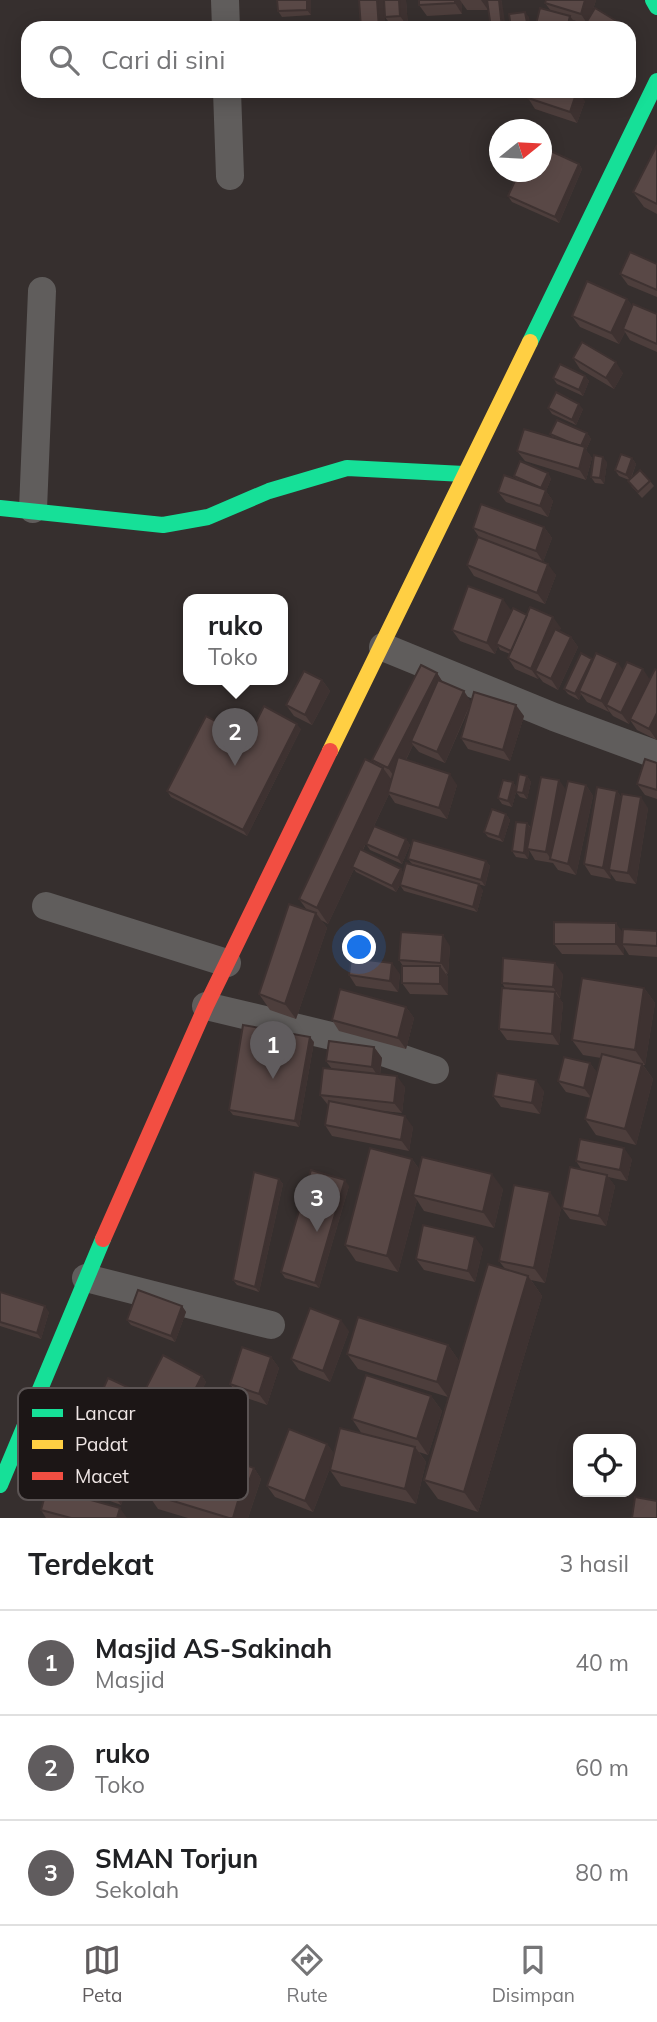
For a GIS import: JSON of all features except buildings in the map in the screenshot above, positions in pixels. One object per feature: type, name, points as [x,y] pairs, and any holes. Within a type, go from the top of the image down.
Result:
[{"type":"main road","points":[[653,0],[657,7]]},
{"type":"main road","points":[[40,1388],[206,1006],[383,647],[464,474],[649,118],[657,81]]},
{"type":"main road","points":[[0,508],[33,509],[163,525],[208,517],[270,491],[347,468],[464,474]]},
{"type":"main road","points":[[0,1485],[18,1442]]},
{"type":"street","points":[[226,0],[226,21]]},
{"type":"street","points":[[227,98],[230,176]]},
{"type":"street","points":[[33,509],[42,290]]},
{"type":"street","points":[[383,647],[554,718],[657,755]]},
{"type":"street","points":[[46,906],[227,963]]},
{"type":"street","points":[[206,1006],[348,1040],[435,1070]]},
{"type":"street","points":[[86,1278],[271,1325]]},
{"type":"traffic: fast","points":[[653,0],[657,7]]},
{"type":"traffic: fast","points":[[530,342],[657,81]]},
{"type":"traffic: fast","points":[[0,508],[163,525],[208,517],[269,491],[347,468],[464,474]]},
{"type":"traffic: fast","points":[[41,1388],[103,1239]]},
{"type":"traffic: fast","points":[[0,1485],[18,1442]]},
{"type":"traffic: slow","points":[[330,751],[530,342]]},
{"type":"traffic: jam","points":[[103,1239],[206,1006],[330,751]]},
{"type":"place","name":"ruko","points":[[235,766]]},
{"type":"place","name":"Masjid AS-Sakinah","points":[[273,1079]]},
{"type":"place","name":"SMAN Torjun","points":[[317,1232]]}]
